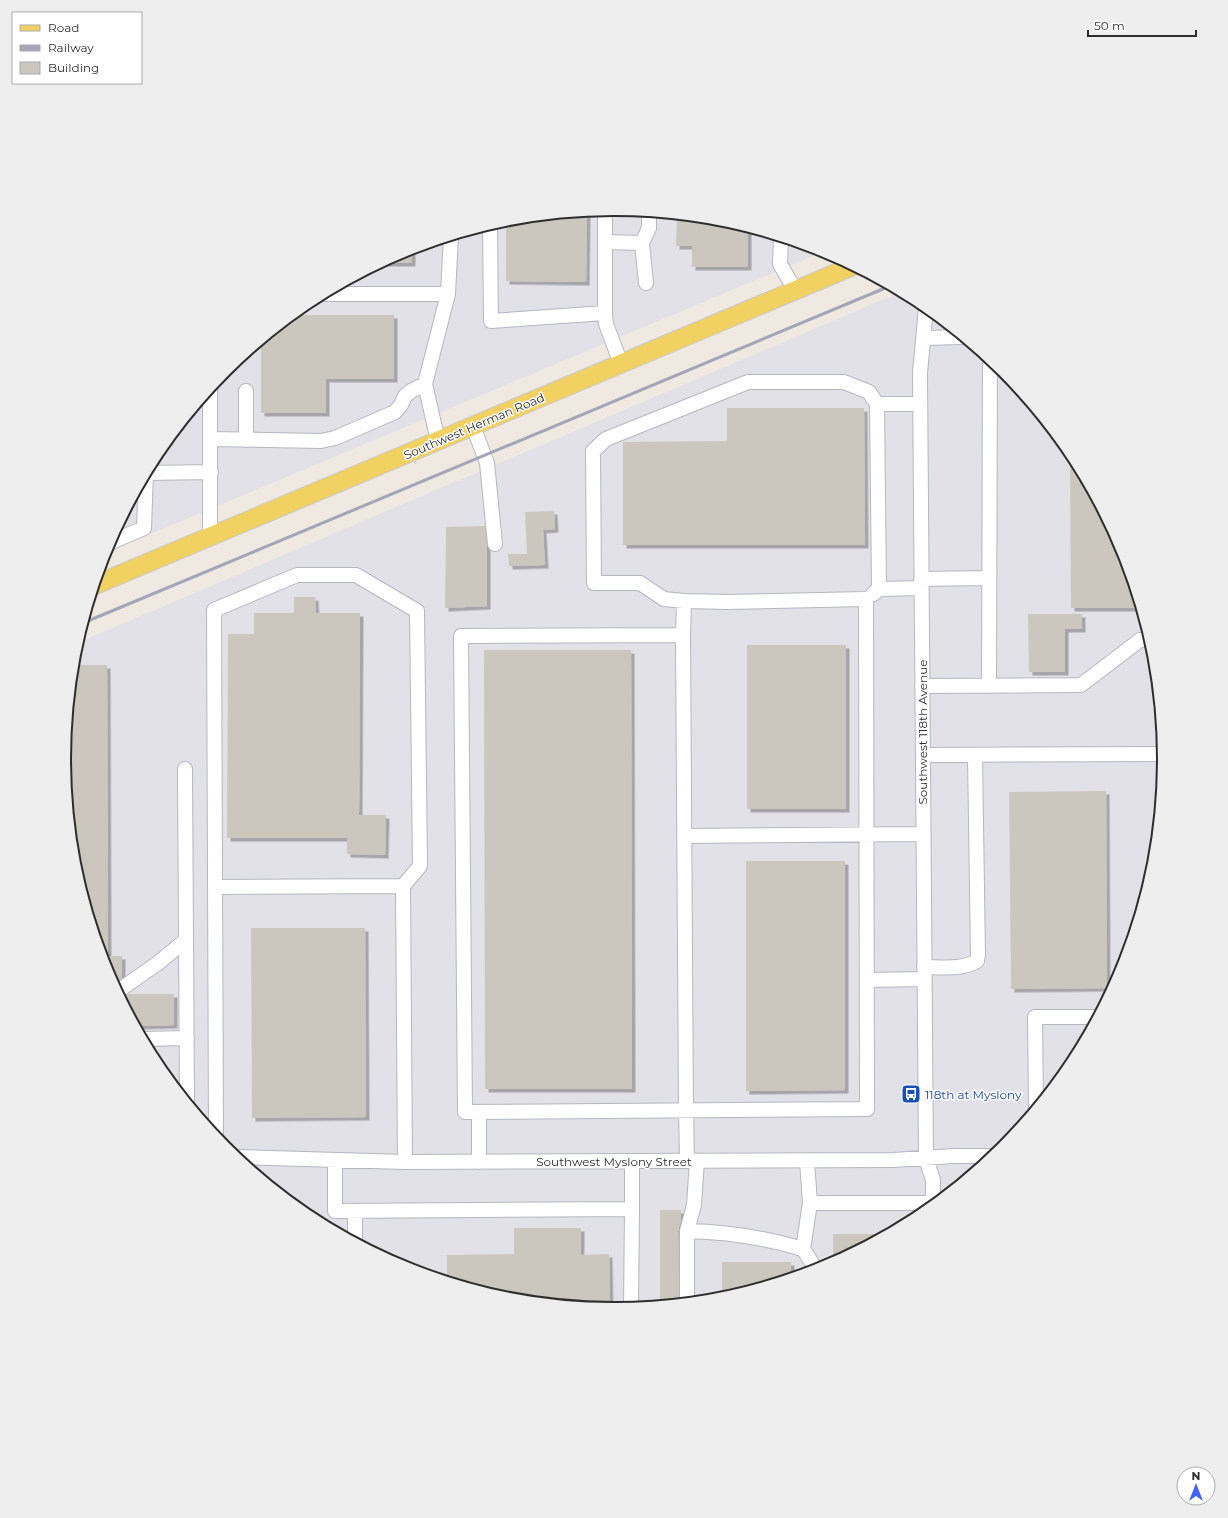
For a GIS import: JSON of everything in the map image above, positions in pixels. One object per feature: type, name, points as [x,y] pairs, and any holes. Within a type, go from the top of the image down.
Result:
[{"type":"main road","name":"Southwest Herman Road","points":[[100,583],[847,269]]},
{"type":"street","points":[[605,216],[606,324],[621,364]]},
{"type":"street","points":[[646,283],[642,243],[649,228],[649,217]]},
{"type":"street","points":[[490,231],[491,321],[605,313]]},
{"type":"street","points":[[438,441],[425,384],[448,294],[451,242]]},
{"type":"street","points":[[605,242],[642,243]]},
{"type":"street","points":[[781,243],[780,264],[795,290]]},
{"type":"street","points":[[335,294],[448,294]]},
{"type":"street","name":"Southwest 118th Avenue","points":[[925,314],[920,373],[924,973],[926,1158],[933,1180],[934,1198]]},
{"type":"street","points":[[923,338],[956,337]]},
{"type":"street","points":[[989,686],[990,368]]},
{"type":"street","points":[[879,589],[877,404],[869,392],[844,382],[748,382],[606,439],[593,451],[594,583],[640,583],[664,599],[727,602],[866,599],[879,589],[990,578]]},
{"type":"street","points":[[210,439],[321,441],[335,438],[395,412],[402,405],[405,396],[411,391],[425,384]]},
{"type":"street","points":[[246,391],[246,440]]},
{"type":"street","points":[[210,397],[210,537]]},
{"type":"street","points":[[877,404],[920,404]]},
{"type":"street","points":[[473,426],[487,463],[495,544]]},
{"type":"street","points":[[153,473],[211,472]]},
{"type":"street","points":[[118,538],[144,528],[146,485]]},
{"type":"street","points":[[216,1128],[214,610],[297,574],[356,576],[417,611],[420,866],[403,886],[405,1162]]},
{"type":"street","points":[[683,635],[461,636],[465,1112],[868,1109],[866,599]]},
{"type":"street","points":[[684,601],[686,1110],[692,1161],[694,1205],[687,1231],[687,1297]]},
{"type":"street","points":[[922,686],[1081,685],[1140,640],[1144,640]]},
{"type":"street","points":[[922,755],[1157,754]]},
{"type":"street","points":[[867,980],[924,973],[970,965],[977,961],[975,755]]},
{"type":"street","points":[[185,769],[187,1095]]},
{"type":"street","points":[[684,836],[923,834]]},
{"type":"street","points":[[215,887],[403,886]]},
{"type":"street","points":[[122,988],[158,963],[186,940]]},
{"type":"street","points":[[1036,1101],[1035,1018],[1091,1017]]},
{"type":"street","points":[[149,1039],[186,1038]]},
{"type":"street","points":[[479,1112],[479,1162]]},
{"type":"street","name":"Southwest Myslony Street","points":[[245,1157],[405,1162],[479,1162],[807,1161],[984,1156]]},
{"type":"street","points":[[335,1160],[335,1211],[632,1209]]},
{"type":"street","points":[[631,1302],[632,1161]]},
{"type":"street","points":[[803,1249],[810,1203],[807,1161]]},
{"type":"street","points":[[810,1203],[925,1204]]},
{"type":"street","points":[[355,1211],[355,1236]]},
{"type":"street","points":[[687,1231],[723,1232],[774,1240],[803,1249],[815,1264]]},
{"type":"shaded area","points":[[614,216],[650,217],[720,226],[789,245],[816,255],[113,550],[144,487],[163,457],[183,428],[230,375],[283,328],[312,308],[374,272],[406,257],[439,245],[508,226],[578,217]]},
{"type":"shaded area","points":[[895,295],[945,328],[998,375],[1022,401],[1045,428],[1065,457],[1101,519],[1116,551],[1128,584],[1147,653],[1156,723],[1156,795],[1147,865],[1128,934],[1116,967],[1084,1031],[1065,1061],[1045,1090],[998,1143],[945,1190],[916,1210],[854,1246],[822,1261],[789,1273],[720,1292],[650,1301],[614,1302],[578,1301],[508,1292],[439,1273],[406,1261],[342,1229],[312,1210],[283,1190],[230,1143],[183,1090],[163,1061],[127,999],[112,967],[100,934],[81,865],[72,795],[71,759],[72,723],[81,653],[84,640]]},
{"type":"building","points":[[587,217],[586,282],[506,281],[506,227]]},
{"type":"building","points":[[677,220],[720,226],[748,233],[748,267],[692,267],[692,246],[676,246]]},
{"type":"building","points":[[412,255],[412,263],[393,263]]},
{"type":"building","points":[[302,315],[394,315],[394,379],[326,379],[326,413],[261,413],[261,347],[283,328]]},
{"type":"building","points":[[727,408],[864,408],[865,545],[623,545],[623,442],[727,441]]},
{"type":"building","points":[[1070,465],[1101,519],[1116,551],[1135,608],[1071,608]]},
{"type":"building","points":[[554,511],[555,529],[543,530],[545,565],[509,566],[508,554],[527,554],[525,512]]},
{"type":"building","points":[[485,526],[487,546],[487,606],[445,608],[446,527]]},
{"type":"building","points":[[294,597],[315,597],[316,613],[360,613],[359,815],[386,815],[385,855],[347,854],[347,838],[227,838],[228,634],[254,634],[254,613],[294,613]]},
{"type":"building","points":[[1028,614],[1082,614],[1082,629],[1065,629],[1065,672],[1029,672]]},
{"type":"building","points":[[747,645],[846,645],[846,809],[747,809]]},
{"type":"building","points":[[484,650],[631,650],[632,1089],[485,1089]]},
{"type":"building","points":[[79,665],[107,665],[108,956],[100,934],[81,865],[72,795],[71,759],[72,723]]},
{"type":"building","points":[[1106,791],[1106,988],[1011,989],[1009,792]]},
{"type":"building","points":[[746,861],[845,861],[845,1090],[746,1091]]},
{"type":"building","points":[[251,928],[365,928],[366,1117],[252,1118]]},
{"type":"building","points":[[108,956],[122,956],[122,978],[118,980]]},
{"type":"building","points":[[129,994],[174,994],[174,1025],[142,1026],[126,996]]},
{"type":"building","points":[[660,1210],[681,1210],[681,1219],[678,1231],[679,1298],[660,1300]]},
{"type":"building","points":[[514,1228],[581,1228],[581,1255],[609,1254],[610,1302],[578,1301],[508,1292],[447,1275],[447,1255],[514,1254]]},
{"type":"building","points":[[833,1234],[876,1234],[854,1246],[833,1256]]},
{"type":"building","points":[[722,1262],[791,1262],[791,1272],[722,1291]]},
{"type":"railway","points":[[89,620],[885,288]]},
{"type":"place","name":"118th at Myslony","points":[[911,1094]]}]
